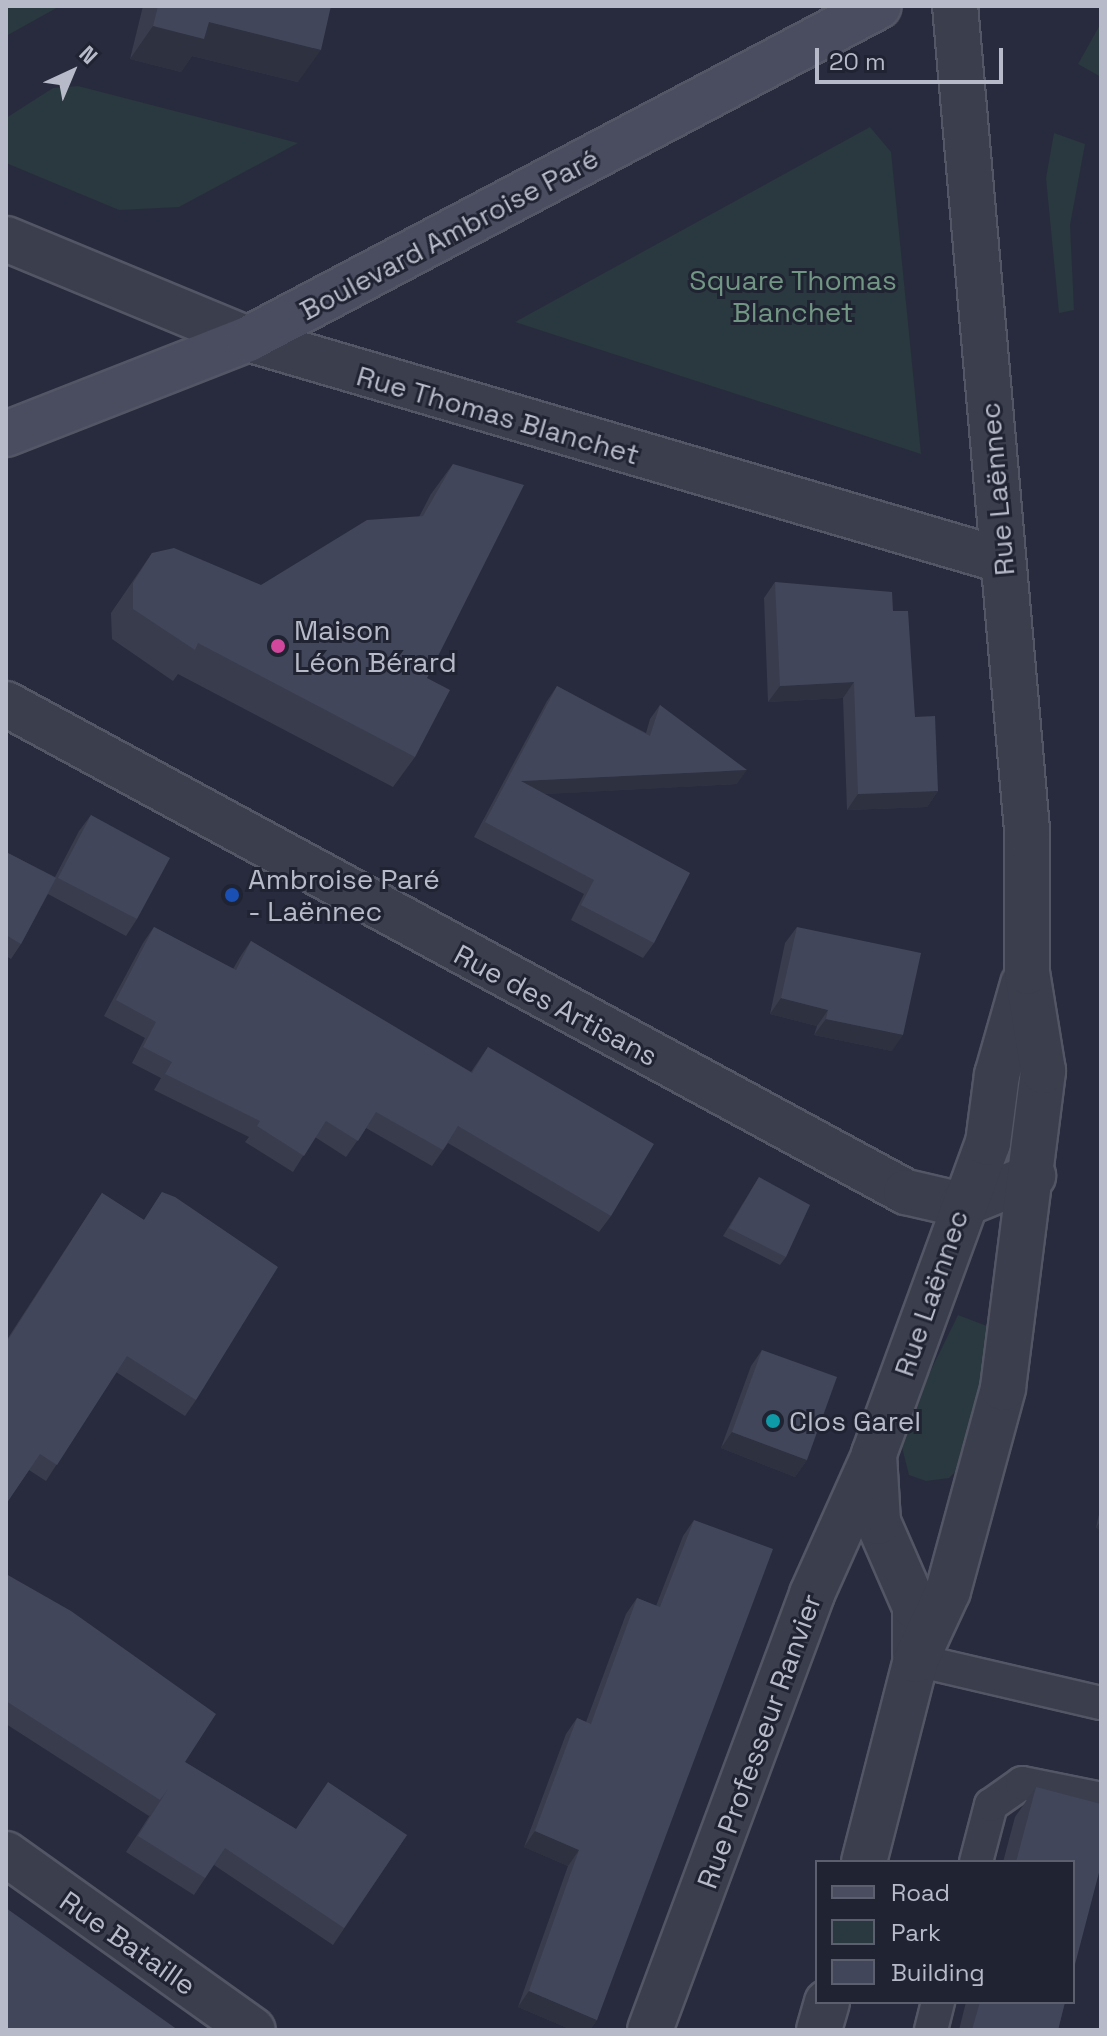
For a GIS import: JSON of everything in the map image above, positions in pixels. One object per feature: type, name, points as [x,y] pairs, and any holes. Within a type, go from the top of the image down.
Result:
[{"type":"street","name":"Boulevard Ambroise Paré","points":[[6,434],[248,339],[879,6]]},
{"type":"street","name":"Rue Laënnec","points":[[865,1860],[916,1660],[948,1591],[1003,1388],[1033,1176],[1043,1071],[1027,972],[1027,830],[955,6]]},
{"type":"street","name":"Rue Thomas Blanchet","points":[[6,239],[248,339],[1001,560]]},
{"type":"street","name":"Rue des Artisans","points":[[6,704],[853,1166],[906,1192],[962,1205]]},
{"type":"street","name":"Rue Laënnec","points":[[916,1660],[906,1576],[878,1522],[874,1454],[962,1205],[988,1143],[997,1075],[1027,972]]},
{"type":"street","points":[[962,1205],[1033,1176]]},
{"type":"street","name":"Rue Professeur Ranvier","points":[[650,2030],[834,1546],[874,1454]]},
{"type":"street","points":[[834,1546],[948,1591]]},
{"type":"street","name":"Rue Bataille","points":[[6,1854],[253,2030]]},
{"type":"street","points":[[819,2030],[826,2004]]},
{"type":"lane","points":[[916,1660],[1101,1703]]},
{"type":"lane","points":[[977,1860],[991,1805],[1022,1783],[1101,1799]]},
{"type":"lane","points":[[931,2030],[938,2004]]},
{"type":"green space","points":[[6,6],[60,6],[6,36]]},
{"type":"green space","points":[[1101,23],[1101,77],[1078,64]]},
{"type":"green space","points":[[78,86],[298,143],[179,207],[119,210],[6,163],[6,118],[53,88]]},
{"type":"green space","name":"Square Thomas Blanchet","points":[[870,127],[891,152],[921,454],[515,322]]},
{"type":"green space","points":[[1054,133],[1085,144],[1070,225],[1074,310],[1059,313],[1046,178]]},
{"type":"green space","points":[[958,1315],[1000,1331],[967,1460],[949,1478],[926,1481],[909,1475],[899,1435]]},
{"type":"building","points":[[158,6],[331,6],[321,50],[209,22],[204,39],[153,26]]},
{"type":"building","name":"Maison Léon Bérard","points":[[453,464],[524,485],[427,678],[450,690],[415,757],[198,643],[195,650],[133,609],[133,583],[152,553],[174,548],[261,585],[367,520],[423,516]]},
{"type":"building","points":[[775,582],[892,592],[893,611],[908,611],[915,717],[935,716],[938,791],[858,794],[854,682],[780,686]]},
{"type":"building","points":[[557,686],[650,736],[660,705],[747,770],[521,781],[690,873],[654,943],[581,905],[594,880],[485,822]]},
{"type":"building","points":[[91,815],[170,858],[137,919],[58,878]]},
{"type":"building","points":[[6,852],[56,878],[21,944],[6,935]]},
{"type":"building","points":[[154,927],[236,970],[251,941],[472,1073],[488,1047],[654,1144],[611,1216],[458,1126],[443,1150],[376,1112],[358,1141],[326,1121],[304,1156],[257,1126],[260,1121],[165,1074],[172,1062],[143,1047],[156,1022],[116,1000]]},
{"type":"building","points":[[797,927],[921,953],[903,1035],[826,1019],[828,1010],[781,998]]},
{"type":"building","points":[[759,1177],[810,1205],[786,1257],[729,1228]]},
{"type":"building","points":[[162,1192],[175,1197],[278,1267],[196,1400],[127,1356],[57,1465],[40,1454],[6,1504],[6,1343],[102,1193],[144,1220]]},
{"type":"building","name":"Clos Garel","points":[[762,1350],[837,1377],[807,1460],[732,1432]]},
{"type":"building","points":[[694,1520],[773,1549],[597,2020],[529,1991],[579,1850],[535,1831],[577,1718],[591,1724],[637,1598],[660,1607]]},
{"type":"building","points":[[6,1574],[71,1611],[216,1714],[185,1762],[296,1829],[328,1782],[407,1835],[344,1928],[225,1848],[205,1878],[138,1836],[168,1789],[160,1800],[6,1701]]},
{"type":"building","points":[[1036,1787],[1101,1804],[1101,1865],[1075,1964],[1075,1860],[1017,1860]]},
{"type":"building","points":[[6,1908],[178,2030],[6,2030]]},
{"type":"building","points":[[979,2004],[1064,2004],[1058,2030],[972,2030]]},
{"type":"place","name":"Maison Léon Bérard","points":[[278,646]]},
{"type":"place","name":"Ambroise Paré - Laënnec","points":[[232,895]]},
{"type":"place","name":"Clos Garel","points":[[773,1421]]}]
